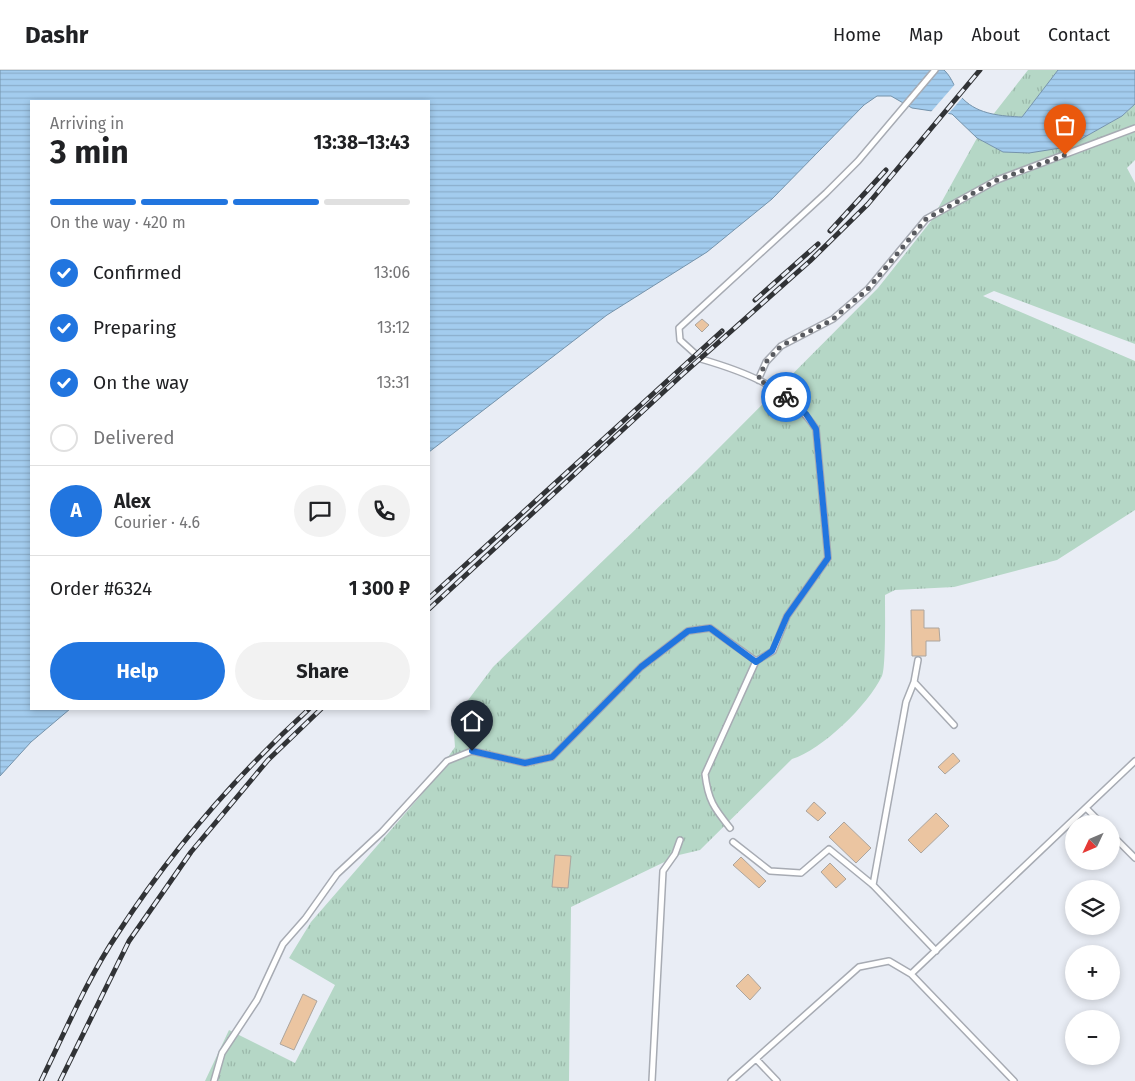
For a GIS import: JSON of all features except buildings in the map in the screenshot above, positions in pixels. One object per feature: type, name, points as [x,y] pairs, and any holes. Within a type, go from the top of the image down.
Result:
[{"type":"lane","points":[[730,828],[712,806],[707,794],[705,774],[756,662],[772,651],[787,616],[828,558],[816,429],[799,408],[772,386],[701,359],[680,340],[679,328],[826,193],[891,122],[935,70]]},
{"type":"lane","points":[[758,380],[766,362],[781,346],[832,320],[868,289],[926,219],[997,180],[1135,128]]},
{"type":"lane","points":[[214,1081],[222,1053],[257,1000],[283,944],[305,919],[337,874],[382,832],[447,761],[472,751],[525,763],[552,757],[641,667],[688,631],[710,628],[756,662]]},
{"type":"lane","points":[[872,885],[906,702],[914,682],[918,660]]},
{"type":"lane","points":[[914,682],[954,725]]},
{"type":"lane","points":[[911,974],[1087,809],[1135,760]]},
{"type":"lane","points":[[1087,809],[1093,815]]},
{"type":"lane","points":[[652,1081],[664,871],[676,854],[680,840]]},
{"type":"lane","points":[[733,842],[770,871],[801,873],[829,849],[872,885],[936,951]]},
{"type":"lane","points":[[1120,843],[1135,858]]},
{"type":"lane","points":[[731,1081],[859,967],[889,961],[911,974],[1014,1081]]},
{"type":"lane","points":[[756,1058],[777,1081]]},
{"type":"green space","points":[[1028,70],[1058,70],[1022,117],[992,116]]},
{"type":"green space","points":[[1135,104],[1135,160],[1127,168],[1135,183],[1135,344],[994,291],[983,296],[1135,361],[1135,510],[1057,560],[954,587],[895,590],[885,595],[885,651],[882,676],[866,700],[843,725],[817,746],[792,759],[700,850],[679,855],[571,907],[569,1081],[205,1081],[229,1030],[295,1063],[335,985],[289,958],[311,922],[422,794],[455,747],[453,720],[493,667],[697,470],[878,288],[931,221],[977,138],[1003,152],[1067,147],[1122,116]]},
{"type":"water","points":[[0,70],[944,70],[960,96],[969,104],[991,114],[1022,117],[1058,70],[1135,70],[1135,104],[1122,116],[1067,147],[1029,153],[1003,152],[977,138],[952,114],[912,108],[891,96],[877,96],[864,105],[772,199],[707,252],[607,315],[430,451],[430,100],[30,100],[30,710],[69,710],[31,742],[0,776]]},
{"type":"pier","points":[[957,82],[964,96],[947,115],[930,113]]},
{"type":"railway","points":[[430,608],[683,374],[810,261],[868,204],[980,70]]},
{"type":"railway","points":[[830,231],[886,170]]},
{"type":"railway","points":[[755,300],[818,244]]},
{"type":"railway","points":[[430,597],[722,331]]},
{"type":"railway","points":[[41,1081],[96,969],[138,903],[206,815],[256,760],[308,710]]},
{"type":"railway","points":[[60,1081],[129,941],[191,852],[268,760],[320,710]]},
{"type":"way so far","points":[[786,397],[772,386],[758,380],[766,362],[781,346],[832,320],[868,289],[926,219],[997,180],[1065,155]]},
{"type":"route","points":[[472,751],[525,763],[552,757],[641,667],[688,631],[710,628],[756,662],[772,651],[787,616],[828,558],[816,429],[806,414],[786,397]]}]
